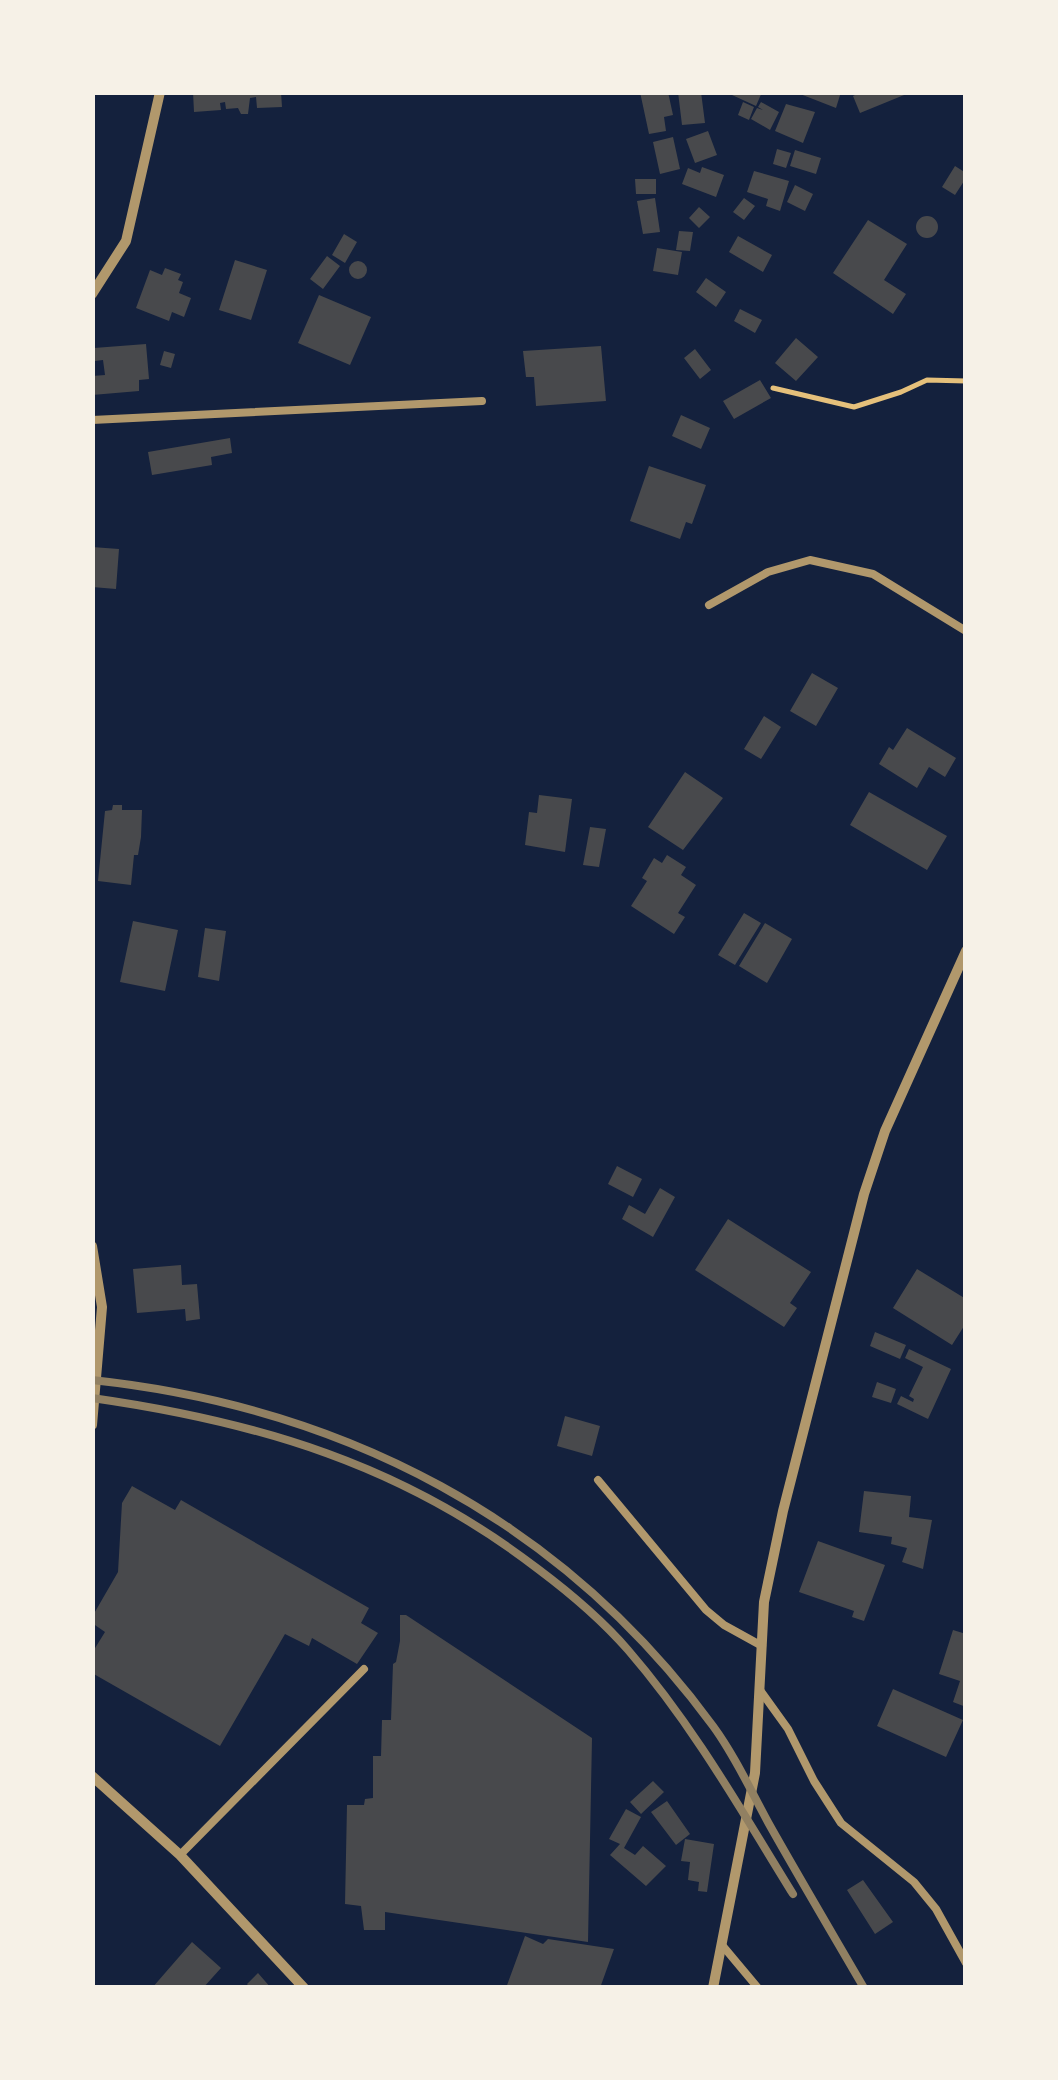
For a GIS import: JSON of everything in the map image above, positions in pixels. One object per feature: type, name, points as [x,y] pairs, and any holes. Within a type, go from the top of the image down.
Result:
[{"type":"street","points":[[92,294],[126,241],[160,92]]},
{"type":"street","points":[[713,1988],[755,1773],[770,1563],[864,1194],[886,1131],[966,951]]},
{"type":"street","points":[[92,1246],[102,1306],[92,1424]]},
{"type":"street","points":[[92,1776],[180,1855],[304,1988]]},
{"type":"lane","points":[[92,420],[482,401]]},
{"type":"lane","points":[[709,605],[768,572],[810,560],[873,574],[966,632]]},
{"type":"lane","points":[[598,1480],[706,1610],[762,1646]]},
{"type":"lane","points":[[180,1855],[364,1669]]},
{"type":"lane","points":[[760,1690],[788,1729],[841,1823],[914,1882],[936,1910],[966,1962]]},
{"type":"lane","points":[[722,1945],[758,1988]]},
{"type":"path","points":[[773,388],[854,407],[927,380],[966,381]]},
{"type":"building","points":[[193,92],[281,92],[282,107],[257,108],[256,97],[250,98],[248,114],[241,114],[238,108],[226,109],[225,102],[220,103],[221,110],[194,112]]},
{"type":"building","points":[[640,92],[668,92],[673,115],[664,117],[666,131],[649,134]]},
{"type":"building","points":[[678,92],[701,92],[705,123],[682,125]]},
{"type":"building","points":[[762,92],[756,106],[732,95]]},
{"type":"building","points":[[795,92],[841,92],[836,108]]},
{"type":"building","points":[[861,92],[909,93],[860,113],[853,96]]},
{"type":"building","points":[[743,102],[754,107],[749,120],[738,115]]},
{"type":"building","points":[[761,102],[779,112],[770,130],[751,119],[757,108],[763,110],[758,107]]},
{"type":"building","points":[[786,104],[815,112],[803,143],[775,131]]},
{"type":"building","points":[[708,131],[717,155],[695,163],[686,139]]},
{"type":"building","points":[[673,137],[680,169],[660,174],[653,142]]},
{"type":"building","points":[[777,149],[791,153],[786,168],[773,164]]},
{"type":"building","points":[[795,150],[821,158],[816,174],[790,166]]},
{"type":"building","points":[[955,166],[966,173],[966,178],[955,195],[942,187]]},
{"type":"building","points":[[702,167],[724,175],[716,197],[682,184],[688,168],[700,173]]},
{"type":"building","points":[[754,171],[789,181],[780,211],[766,206],[768,199],[747,192]]},
{"type":"building","points":[[635,179],[656,179],[656,194],[636,194]]},
{"type":"building","points":[[795,185],[813,194],[805,211],[787,202]]},
{"type":"building","points":[[655,198],[660,232],[643,234],[637,201]]},
{"type":"building","points":[[744,198],[755,206],[744,220],[733,212]]},
{"type":"building","points":[[699,207],[710,217],[699,228],[689,218]]},
{"type":"building","points":[[927,216],[935,219],[935,235],[927,238],[919,235],[916,227],[919,219]]},
{"type":"building","points":[[868,220],[907,244],[884,280],[906,294],[893,314],[833,273]]},
{"type":"building","points":[[679,231],[693,232],[690,251],[676,250]]},
{"type":"building","points":[[344,234],[357,242],[345,263],[332,255]]},
{"type":"building","points":[[738,236],[772,255],[763,272],[729,252]]},
{"type":"building","points":[[657,248],[682,252],[678,275],[653,271]]},
{"type":"building","points":[[327,256],[340,266],[323,289],[310,279]]},
{"type":"building","points":[[235,260],[267,270],[251,320],[219,310]]},
{"type":"building","points":[[358,261],[365,263],[365,277],[358,279],[351,277],[349,270],[351,263]]},
{"type":"building","points":[[165,268],[181,274],[179,293],[191,298],[184,317],[172,312],[169,321],[136,308],[150,270],[162,275]]},
{"type":"building","points":[[706,278],[726,292],[716,307],[696,292]]},
{"type":"building","points":[[319,295],[371,317],[350,365],[298,343]]},
{"type":"building","points":[[740,309],[762,320],[755,333],[734,321]]},
{"type":"building","points":[[796,338],[818,357],[796,381],[775,363]]},
{"type":"building","points":[[146,344],[149,379],[139,380],[139,391],[92,395],[92,376],[105,375],[103,360],[95,361],[94,348]]},
{"type":"building","points":[[601,346],[606,401],[536,406],[534,377],[526,377],[523,351]]},
{"type":"building","points":[[695,349],[711,370],[700,379],[684,358]]},
{"type":"building","points":[[164,351],[175,354],[171,368],[160,365]]},
{"type":"building","points":[[760,380],[771,398],[734,419],[723,401]]},
{"type":"building","points":[[681,415],[710,428],[701,449],[672,436]]},
{"type":"building","points":[[230,438],[232,453],[211,457],[212,465],[152,475],[148,452]]},
{"type":"building","points":[[649,466],[706,485],[692,524],[686,522],[680,539],[630,521]]},
{"type":"building","points":[[92,547],[119,549],[116,589],[92,587]]},
{"type":"building","points":[[812,673],[838,688],[816,726],[790,711]]},
{"type":"building","points":[[764,716],[781,727],[761,759],[744,749]]},
{"type":"building","points":[[907,728],[956,758],[945,777],[929,767],[917,788],[879,764]]},
{"type":"building","points":[[685,772],[723,798],[683,850],[648,827]]},
{"type":"building","points":[[869,792],[947,836],[927,870],[850,825]]},
{"type":"building","points":[[539,795],[572,799],[565,852],[525,845],[529,812],[537,813]]},
{"type":"building","points":[[113,805],[122,805],[122,810],[142,810],[131,885],[98,881],[105,811],[112,810]]},
{"type":"building","points":[[590,827],[606,829],[599,867],[583,865]]},
{"type":"building","points":[[667,855],[686,867],[681,875],[696,885],[678,913],[685,917],[674,934],[631,906],[647,881],[642,878],[654,858],[662,863]]},
{"type":"building","points":[[744,913],[761,923],[735,965],[718,955]]},
{"type":"building","points":[[133,921],[178,930],[165,991],[120,982]]},
{"type":"building","points":[[765,923],[792,939],[767,983],[739,966]]},
{"type":"building","points":[[205,928],[226,931],[219,981],[198,977]]},
{"type":"building","points":[[617,1166],[642,1179],[633,1197],[608,1184]]},
{"type":"building","points":[[660,1188],[675,1197],[653,1237],[622,1219],[629,1205],[645,1214]]},
{"type":"building","points":[[728,1219],[811,1272],[790,1303],[797,1308],[784,1327],[695,1270]]},
{"type":"building","points":[[181,1265],[182,1285],[197,1284],[200,1319],[186,1321],[185,1309],[137,1313],[133,1269]]},
{"type":"building","points":[[917,1269],[966,1299],[966,1323],[952,1345],[893,1308]]},
{"type":"building","points":[[875,1332],[906,1345],[900,1359],[870,1346]]},
{"type":"building","points":[[909,1349],[951,1369],[928,1419],[897,1404],[901,1396],[913,1402],[909,1396],[923,1367],[905,1358]]},
{"type":"building","points":[[877,1382],[896,1389],[891,1403],[872,1397]]},
{"type":"building","points":[[565,1416],[600,1426],[592,1456],[557,1446]]},
{"type":"building","points":[[132,1486],[175,1510],[181,1500],[369,1608],[361,1623],[378,1633],[357,1664],[312,1638],[309,1646],[285,1634],[220,1746],[92,1673],[92,1653],[105,1632],[92,1623],[92,1617],[118,1572],[122,1503]]},
{"type":"building","points":[[864,1491],[911,1496],[909,1517],[932,1520],[923,1569],[902,1562],[907,1548],[891,1544],[892,1537],[859,1532]]},
{"type":"building","points":[[818,1541],[885,1565],[864,1621],[852,1617],[854,1611],[799,1592]]},
{"type":"building","points":[[400,1615],[406,1615],[592,1738],[588,1942],[385,1912],[385,1930],[364,1930],[361,1906],[345,1904],[347,1805],[364,1805],[365,1799],[373,1798],[373,1756],[381,1756],[382,1720],[391,1720]]},
{"type":"building","points":[[953,1630],[966,1634],[966,1707],[953,1702],[960,1681],[939,1674]]},
{"type":"building","points":[[893,1689],[963,1720],[946,1757],[877,1726]]},
{"type":"building","points":[[653,1781],[664,1792],[641,1814],[630,1802]]},
{"type":"building","points":[[667,1801],[690,1834],[676,1845],[651,1812]]},
{"type":"building","points":[[626,1809],[641,1817],[624,1848],[635,1855],[643,1846],[666,1866],[646,1886],[610,1855],[620,1844],[609,1839]]},
{"type":"building","points":[[685,1839],[714,1844],[707,1892],[698,1891],[699,1882],[688,1880],[690,1862],[681,1861]]},
{"type":"building","points":[[863,1880],[893,1922],[875,1934],[847,1890]]},
{"type":"building","points":[[525,1936],[543,1944],[548,1939],[614,1949],[600,1988],[506,1988]]},
{"type":"building","points":[[192,1942],[221,1968],[203,1988],[152,1988]]},
{"type":"building","points":[[258,1973],[271,1988],[250,1988],[247,1984]]},
{"type":"railway","points":[[92,1380],[185,1394],[274,1416],[359,1447],[440,1486],[517,1533],[588,1589],[653,1653],[713,1726],[864,1988]]},
{"type":"railway","points":[[92,1398],[214,1420],[327,1454],[435,1502],[538,1569],[607,1628],[652,1679],[695,1738],[793,1894]]}]
